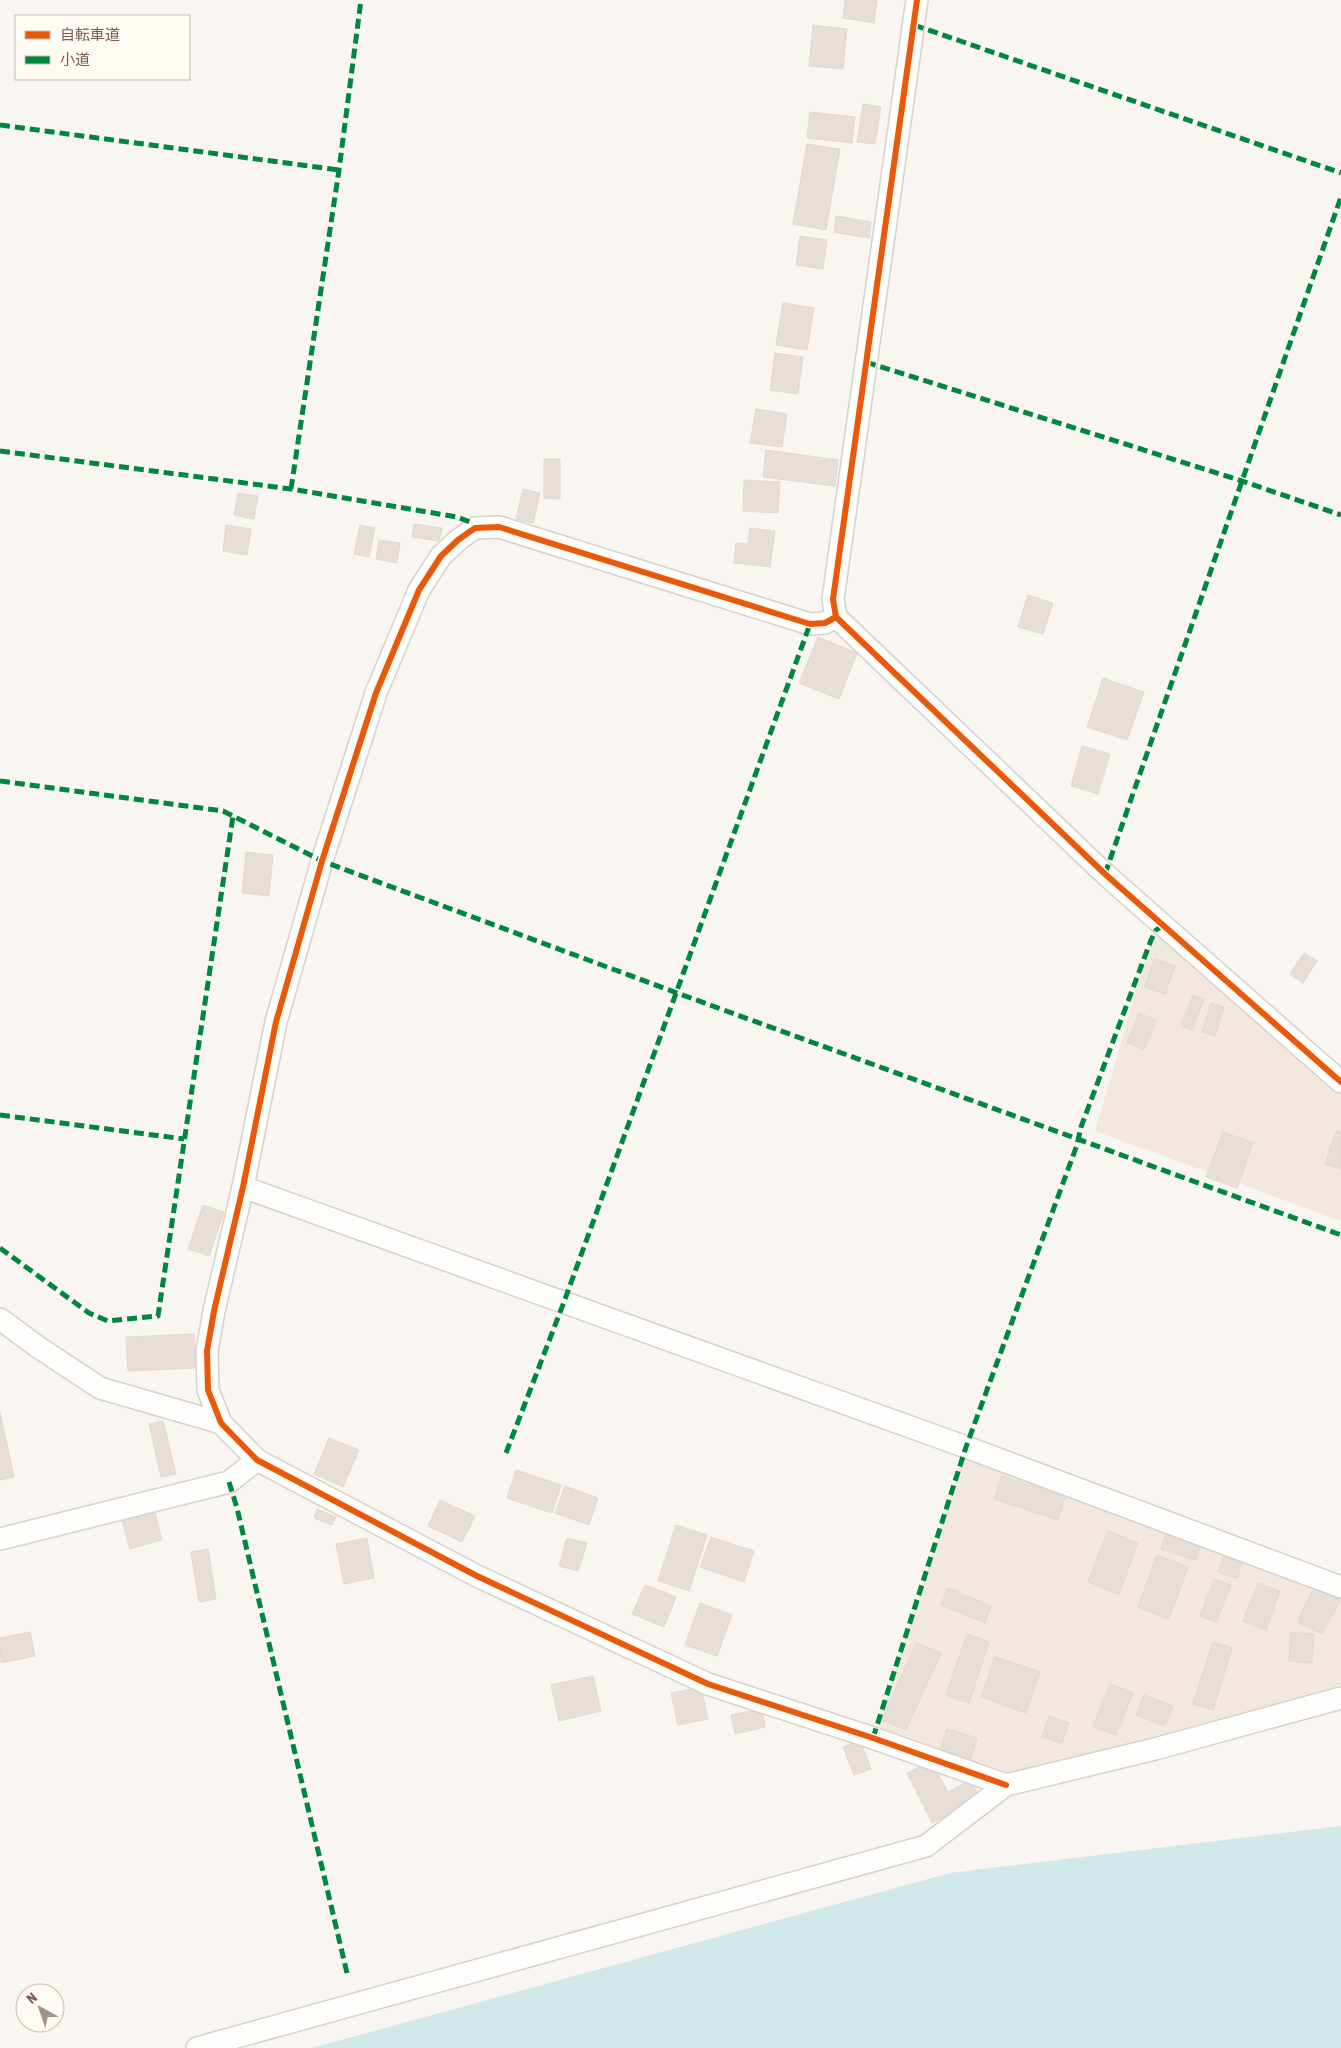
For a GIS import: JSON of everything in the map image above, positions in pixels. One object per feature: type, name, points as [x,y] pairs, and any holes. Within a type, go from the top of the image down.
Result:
[{"type":"street","points":[[917,0],[833,599],[836,617],[1105,874],[1341,1082]]},
{"type":"street","points":[[836,617],[825,623],[810,624],[499,528],[475,528],[458,540],[441,556],[419,590],[376,693],[322,861],[276,1022],[243,1187],[214,1311],[207,1351],[208,1390],[221,1423],[257,1460],[477,1576],[708,1684],[864,1735],[1006,1785]]},
{"type":"street","points":[[243,1187],[966,1447],[1341,1587]]},
{"type":"street","points":[[0,1320],[100,1388],[221,1423]]},
{"type":"street","points":[[0,1539],[229,1482],[257,1460]]},
{"type":"street","points":[[197,2048],[926,1846],[1006,1785],[1155,1749],[1341,1698]]},
{"type":"shaded area","points":[[1156,930],[1341,1082],[1341,1221],[1095,1131],[1151,940]]},
{"type":"shaded area","points":[[966,1447],[1341,1587],[1341,1698],[1006,1785],[873,1738]]},
{"type":"water","points":[[1341,1826],[1341,2048],[312,2048],[950,1873]]},
{"type":"building","points":[[845,0],[877,0],[874,23],[843,18]]},
{"type":"building","points":[[813,25],[847,29],[843,69],[809,66]]},
{"type":"building","points":[[863,104],[881,107],[875,144],[857,142]]},
{"type":"building","points":[[810,112],[855,117],[852,143],[807,138]]},
{"type":"building","points":[[807,144],[840,149],[826,230],[793,224]]},
{"type":"building","points":[[836,216],[871,222],[869,238],[834,232]]},
{"type":"building","points":[[800,236],[827,240],[823,269],[796,265]]},
{"type":"building","points":[[783,303],[814,308],[807,350],[776,345]]},
{"type":"building","points":[[775,353],[803,357],[798,394],[770,390]]},
{"type":"building","points":[[756,409],[787,414],[782,447],[750,443]]},
{"type":"building","points":[[766,450],[838,460],[835,486],[763,477]]},
{"type":"building","points":[[544,459],[560,459],[560,499],[544,498]]},
{"type":"building","points":[[744,480],[780,482],[778,513],[743,511]]},
{"type":"building","points":[[523,489],[540,493],[533,523],[516,519]]},
{"type":"building","points":[[238,493],[258,496],[254,519],[234,515]]},
{"type":"building","points":[[414,524],[442,528],[439,541],[412,537]]},
{"type":"building","points":[[226,525],[251,529],[247,555],[223,551]]},
{"type":"building","points":[[360,525],[375,528],[369,557],[354,554]]},
{"type":"building","points":[[750,528],[775,531],[770,567],[734,563],[736,543],[748,544]]},
{"type":"building","points":[[379,540],[400,543],[397,563],[376,559]]},
{"type":"building","points":[[1028,595],[1053,603],[1043,634],[1018,627]]},
{"type":"building","points":[[818,637],[857,653],[839,699],[799,683]]},
{"type":"building","points":[[1103,678],[1144,692],[1127,740],[1087,727]]},
{"type":"building","points":[[1082,746],[1110,754],[1098,794],[1071,786]]},
{"type":"building","points":[[246,852],[273,855],[269,896],[242,893]]},
{"type":"building","points":[[1304,953],[1317,961],[1303,983],[1290,974]]},
{"type":"building","points":[[1154,959],[1175,966],[1165,994],[1145,987]]},
{"type":"building","points":[[1193,995],[1204,999],[1192,1030],[1181,1026]]},
{"type":"building","points":[[1211,1003],[1224,1007],[1215,1036],[1202,1032]]},
{"type":"building","points":[[1139,1013],[1156,1020],[1144,1050],[1127,1043]]},
{"type":"building","points":[[1336,1131],[1341,1133],[1341,1169],[1325,1164]]},
{"type":"building","points":[[1223,1132],[1253,1143],[1237,1188],[1206,1177]]},
{"type":"building","points":[[203,1205],[224,1212],[209,1256],[188,1249]]},
{"type":"building","points":[[194,1334],[195,1368],[128,1371],[126,1337]]},
{"type":"building","points":[[0,1412],[14,1477],[0,1480]]},
{"type":"building","points":[[163,1421],[176,1474],[161,1477],[149,1424]]},
{"type":"building","points":[[329,1438],[359,1450],[343,1487],[314,1474]]},
{"type":"building","points":[[516,1470],[561,1485],[552,1513],[507,1498]]},
{"type":"building","points":[[1002,1476],[1065,1497],[1058,1520],[994,1499]]},
{"type":"building","points":[[565,1486],[598,1498],[589,1525],[555,1513]]},
{"type":"building","points":[[440,1500],[475,1516],[462,1542],[428,1526]]},
{"type":"building","points":[[154,1508],[162,1540],[130,1549],[121,1517]]},
{"type":"building","points":[[317,1509],[336,1517],[332,1525],[314,1518]]},
{"type":"building","points":[[676,1525],[707,1535],[689,1591],[658,1581]]},
{"type":"building","points":[[1167,1530],[1202,1541],[1196,1560],[1161,1549]]},
{"type":"building","points":[[1108,1531],[1138,1543],[1119,1594],[1088,1582]]},
{"type":"building","points":[[711,1537],[754,1551],[744,1582],[700,1567]]},
{"type":"building","points":[[367,1538],[374,1578],[344,1584],[336,1544]]},
{"type":"building","points":[[567,1538],[587,1543],[578,1571],[559,1566]]},
{"type":"building","points":[[208,1549],[216,1599],[199,1602],[191,1552]]},
{"type":"building","points":[[1227,1549],[1245,1555],[1237,1578],[1218,1572]]},
{"type":"building","points":[[1157,1555],[1188,1567],[1169,1619],[1138,1607]]},
{"type":"building","points":[[1214,1579],[1231,1585],[1216,1622],[1200,1616]]},
{"type":"building","points":[[1258,1583],[1280,1591],[1266,1630],[1243,1621]]},
{"type":"building","points":[[645,1585],[676,1597],[664,1627],[632,1614]]},
{"type":"building","points":[[948,1588],[991,1606],[985,1623],[941,1605]]},
{"type":"building","points":[[1314,1588],[1340,1600],[1322,1634],[1297,1622]]},
{"type":"building","points":[[700,1603],[732,1615],[717,1656],[685,1645]]},
{"type":"building","points":[[30,1632],[35,1656],[1,1663],[0,1638]]},
{"type":"building","points":[[1291,1632],[1314,1634],[1312,1663],[1289,1661]]},
{"type":"building","points":[[967,1634],[989,1642],[969,1703],[946,1695]]},
{"type":"building","points":[[1213,1642],[1232,1648],[1213,1710],[1193,1704]]},
{"type":"building","points":[[916,1643],[941,1653],[906,1730],[882,1720]]},
{"type":"building","points":[[995,1657],[1040,1672],[1026,1713],[981,1697]]},
{"type":"building","points":[[593,1676],[601,1711],[559,1721],[551,1685]]},
{"type":"building","points":[[1110,1684],[1133,1693],[1116,1735],[1093,1726]]},
{"type":"building","points":[[701,1687],[708,1719],[678,1725],[671,1693]]},
{"type":"building","points":[[1144,1695],[1173,1706],[1165,1726],[1136,1715]]},
{"type":"building","points":[[762,1709],[765,1727],[735,1734],[731,1715]]},
{"type":"building","points":[[1049,1716],[1069,1723],[1062,1743],[1042,1737]]},
{"type":"building","points":[[947,1729],[977,1738],[970,1761],[940,1751]]},
{"type":"building","points":[[860,1740],[871,1769],[854,1775],[843,1747]]},
{"type":"building","points":[[931,1761],[948,1792],[971,1780],[980,1799],[932,1823],[907,1773]]},
{"type":"marked path","points":[[291,489],[339,170],[361,0]]},
{"type":"marked path","points":[[914,25],[1341,173]]},
{"type":"marked path","points":[[0,125],[339,170]]},
{"type":"marked path","points":[[1105,874],[1341,197]]},
{"type":"marked path","points":[[866,362],[1242,481],[1341,515]]},
{"type":"marked path","points":[[0,451],[291,489],[457,517],[470,522],[475,528]]},
{"type":"marked path","points":[[506,1453],[564,1302],[810,624]]},
{"type":"marked path","points":[[0,781],[223,811],[322,861],[677,993],[1341,1235]]},
{"type":"marked path","points":[[0,1248],[89,1313],[108,1321],[158,1316],[233,816]]},
{"type":"marked path","points":[[873,1738],[966,1447],[1077,1145],[1081,1127],[1151,940],[1156,930],[1164,925]]},
{"type":"marked path","points":[[0,1115],[184,1139]]},
{"type":"marked path","points":[[229,1482],[237,1508],[347,1973]]},
{"type":"cycle path","points":[[917,0],[833,599],[836,617],[1105,874],[1341,1082]]},
{"type":"cycle path","points":[[836,617],[825,623],[810,624],[499,527],[475,528],[458,540],[441,556],[419,590],[376,693],[322,861],[276,1022],[243,1187],[214,1311],[207,1351],[208,1390],[221,1423],[257,1460],[477,1576],[708,1684],[873,1738],[1006,1785]]}]
